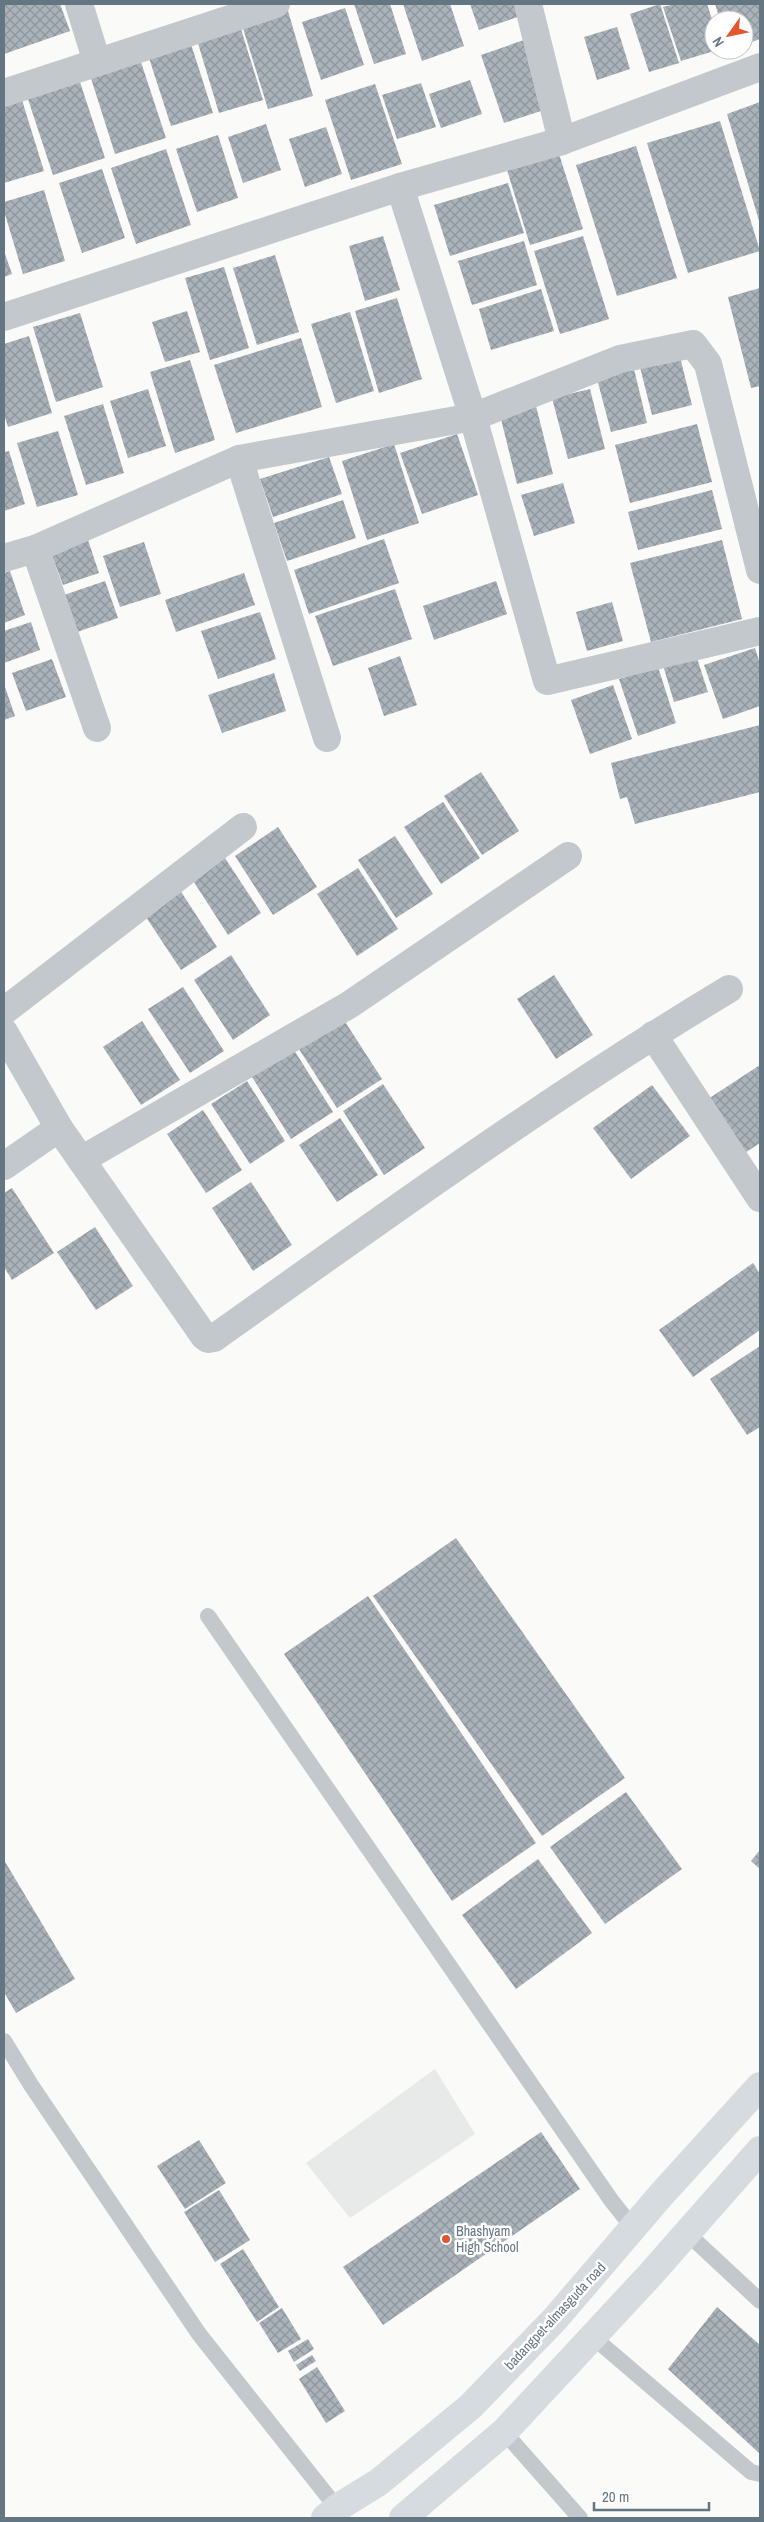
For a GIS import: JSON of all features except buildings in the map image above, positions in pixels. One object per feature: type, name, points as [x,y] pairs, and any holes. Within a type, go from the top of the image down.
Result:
[{"type":"street","points":[[79,4],[97,62]]},
{"type":"street","points":[[4,93],[276,4]]},
{"type":"street","points":[[528,4],[562,141]]},
{"type":"street","points":[[4,317],[400,187],[562,141],[760,66]]},
{"type":"street","points":[[400,187],[473,417],[547,681],[760,630]]},
{"type":"street","points":[[4,558],[36,549],[239,459],[473,417],[620,359],[694,344],[708,364],[760,570]]},
{"type":"street","points":[[239,459],[327,738]]},
{"type":"street","points":[[36,549],[97,728]]},
{"type":"street","points":[[4,1010],[243,827]]},
{"type":"street","points":[[81,1160],[349,1005],[568,856]]},
{"type":"street","points":[[4,1032],[59,1128],[204,1336],[208,1339],[214,1338],[456,1167],[653,1035],[729,989]]},
{"type":"street","points":[[653,1035],[760,1198]]},
{"type":"street","points":[[4,1166],[59,1128]]},
{"type":"street","name":"badangpet-almasguda road","points":[[331,2513],[379,2482],[471,2406],[555,2319],[760,2086]]},
{"type":"street","points":[[403,2518],[504,2432],[687,2234],[760,2150]]},
{"type":"lane","points":[[208,1616],[611,2200],[634,2229]]},
{"type":"lane","points":[[4,2042],[199,2334],[331,2513]]},
{"type":"lane","points":[[687,2234],[760,2300]]},
{"type":"lane","points":[[593,2337],[750,2472],[760,2474]]},
{"type":"lane","points":[[504,2432],[580,2518]]},
{"type":"shaded area","points":[[435,2069],[475,2134],[350,2218],[306,2163]]},
{"type":"place","name":"Bhashyam High School","points":[[446,2239]]}]
